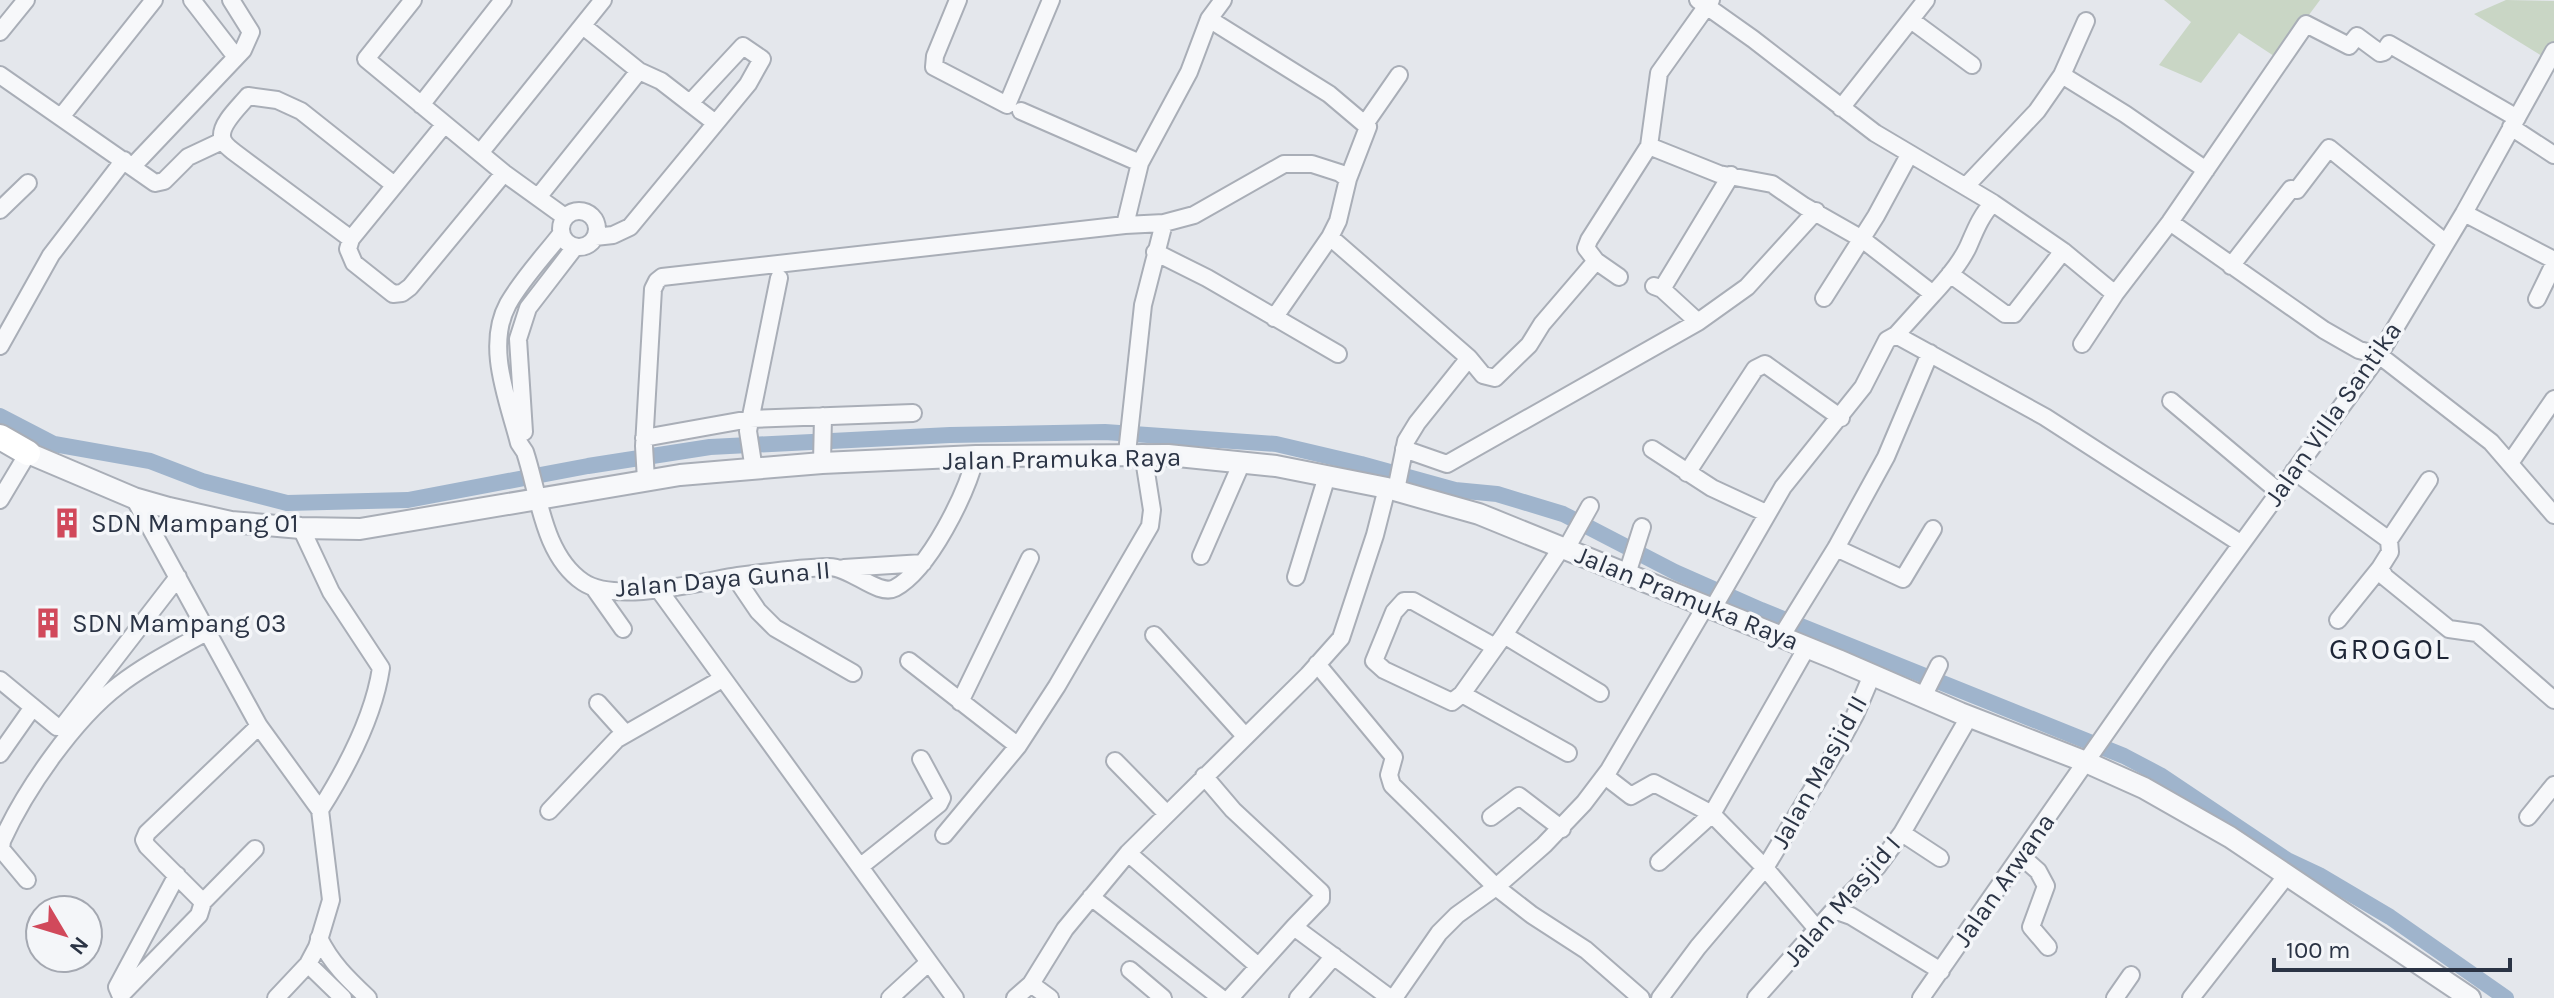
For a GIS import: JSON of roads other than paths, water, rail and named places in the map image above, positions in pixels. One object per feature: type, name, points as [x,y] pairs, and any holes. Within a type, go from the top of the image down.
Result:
[{"type":"main road","points":[[0,437],[28,453]]},
{"type":"street","points":[[0,32],[26,0]]},
{"type":"street","points":[[61,117],[154,0]]},
{"type":"street","points":[[192,0],[236,57]]},
{"type":"street","points":[[0,346],[51,255],[128,164],[236,57],[251,32],[231,0]]},
{"type":"street","points":[[413,0],[366,59],[504,173],[565,217]]},
{"type":"street","points":[[421,105],[503,0]]},
{"type":"street","points":[[480,153],[603,0]]},
{"type":"street","points":[[958,0],[935,56],[934,67],[1007,105],[1051,0]]},
{"type":"street","points":[[1125,225],[1140,163],[1189,72],[1209,19],[1223,0]]},
{"type":"street","points":[[1841,108],[1926,0]]},
{"type":"street","points":[[1619,277],[1596,261],[1586,248],[1649,146],[1659,73],[1705,3],[1841,108],[1909,155],[1967,185],[2063,251],[2115,294]]},
{"type":"street","points":[[1209,19],[1329,94],[1365,124],[1367,131],[1348,179],[1338,221],[1274,318]]},
{"type":"street","points":[[1911,20],[1972,65]]},
{"type":"street","points":[[1967,185],[2037,111],[2062,75],[2086,21]]},
{"type":"street","points":[[2082,344],[2306,24],[2349,46],[2357,36],[2380,53],[2389,44],[2514,122],[2554,155]]},
{"type":"street","points":[[583,26],[639,71],[661,81],[714,122]]},
{"type":"street","points":[[595,237],[596,224],[589,214],[577,211],[565,217],[561,225],[561,234],[566,242],[575,247],[586,245],[595,237],[613,235],[630,227],[748,84],[762,59],[743,46],[690,103]]},
{"type":"street","name":"Jalan Villa Santika","points":[[2090,757],[2240,543],[2379,355],[2464,213],[2554,51]]},
{"type":"street","points":[[539,196],[639,71]]},
{"type":"street","points":[[0,75],[155,183],[164,181],[188,157],[222,141]]},
{"type":"street","points":[[1365,124],[1399,75]]},
{"type":"street","points":[[2062,75],[2206,170]]},
{"type":"street","points":[[351,239],[222,141],[221,134],[234,113],[248,96],[277,100],[301,111],[393,184]]},
{"type":"street","points":[[1021,111],[1140,163]]},
{"type":"street","points":[[444,125],[351,239],[348,249],[354,263],[393,294],[402,293],[504,173]]},
{"type":"street","points":[[1649,146],[1719,174],[1772,184],[1862,239],[1933,294]]},
{"type":"street","points":[[2231,266],[2291,189],[2298,190],[2329,148],[2446,243]]},
{"type":"street","points":[[1824,298],[1862,239],[1909,155]]},
{"type":"street","points":[[646,473],[644,442],[653,289],[657,281],[671,276],[1164,223],[1194,215],[1284,164],[1312,164],[1340,173],[1348,179]]},
{"type":"street","points":[[1698,322],[1658,287],[1731,175]]},
{"type":"street","points":[[0,210],[28,183]]},
{"type":"street","points":[[1294,927],[1392,998],[1439,933],[1457,915],[1496,887],[1562,829],[1605,776],[1728,584],[1783,487],[1863,387],[1887,340],[1896,335],[1950,274],[1993,203]]},
{"type":"street","points":[[1404,452],[1447,464],[1698,322],[1747,287],[1816,211]]},
{"type":"street","points":[[2464,213],[2554,262],[2537,299]]},
{"type":"street","points":[[2170,222],[2324,330],[2359,350],[2379,355],[2491,442],[2554,515]]},
{"type":"street","points":[[944,835],[1018,746],[1057,686],[1150,526],[1152,510],[1133,449],[1129,419],[1143,305],[1164,223]]},
{"type":"street","points":[[527,459],[519,443],[505,387],[498,336],[507,305],[561,234]]},
{"type":"street","points":[[1330,237],[1469,358],[1483,375],[1495,378],[1529,345],[1542,324],[1596,261]]},
{"type":"street","points":[[527,459],[518,339],[528,308],[575,247]]},
{"type":"street","points":[[1950,274],[2005,314],[2014,314],[2063,251]]},
{"type":"street","points":[[1155,252],[1207,278],[1338,354]]},
{"type":"street","points":[[752,464],[749,425],[779,278]]},
{"type":"street","points":[[1896,335],[2045,417],[2240,543]]},
{"type":"street","points":[[498,336],[518,339]]},
{"type":"street","points":[[1783,634],[1836,548],[1886,457],[1930,353]]},
{"type":"street","points":[[1015,998],[1031,984],[1065,929],[1128,853],[1341,638],[1404,452],[1417,423],[1469,358]]},
{"type":"street","points":[[1687,473],[1755,369],[1765,364],[1841,418]]},
{"type":"street","points":[[2510,463],[2554,399]]},
{"type":"street","points":[[2171,401],[2279,492]]},
{"type":"street","points":[[644,442],[749,425],[823,423],[913,413]]},
{"type":"street","points":[[822,456],[823,423]]},
{"type":"street","name":"Jalan Pramuka Raya","points":[[28,453],[134,498],[231,522],[301,528],[360,529],[536,491],[646,473],[680,475],[822,456],[976,456],[1133,449],[1242,462],[1394,487],[1568,542],[1872,675],[1931,681],[1969,717],[2090,757],[2230,837],[2469,998]]},
{"type":"street","points":[[1652,449],[1712,488],[1766,513]]},
{"type":"street","points":[[0,500],[28,453]]},
{"type":"street","name":"Jalan Daya Guna II","points":[[527,459],[555,548],[566,566],[594,588],[659,590],[784,570],[832,567],[843,568],[884,591],[909,578],[923,563],[971,476],[976,456]]},
{"type":"street","points":[[1201,556],[1242,462]]},
{"type":"street","points":[[2294,471],[2389,540]]},
{"type":"street","points":[[1296,577],[1327,476]]},
{"type":"street","points":[[2338,620],[2380,568],[2390,552],[2389,540],[2429,480]]},
{"type":"street","points":[[134,498],[259,726],[320,810],[331,900],[308,964],[276,998]]},
{"type":"street","points":[[1587,510],[1568,542],[1499,641],[1462,694],[1452,702],[1384,670],[1374,661],[1394,612],[1404,601],[1413,601],[1499,641],[1600,693]]},
{"type":"street","points":[[1628,569],[1642,527]]},
{"type":"street","points":[[301,528],[331,592],[381,668],[378,688],[341,777],[320,810]]},
{"type":"street","points":[[1836,548],[1903,579],[1933,529]]},
{"type":"street","points":[[960,702],[1030,558]]},
{"type":"street","points":[[843,568],[923,563]]},
{"type":"street","points":[[2380,568],[2385,577],[2449,629],[2477,633],[2554,700]]},
{"type":"street","points":[[0,680],[57,727],[68,722],[178,577]]},
{"type":"street","points":[[735,577],[758,611],[775,628],[853,673]]},
{"type":"street","points":[[594,588],[623,629]]},
{"type":"street","points":[[659,590],[955,998]]},
{"type":"street","points":[[27,880],[1,849],[2,841],[48,764],[105,696],[208,631]]},
{"type":"street","points":[[1154,635],[1245,736]]},
{"type":"street","points":[[1659,862],[1712,814],[1807,647]]},
{"type":"street","points":[[909,661],[1018,746]]},
{"type":"street","points":[[1317,664],[1394,757],[1395,763],[1389,775],[1392,785],[1496,887],[1586,950],[1641,998]]},
{"type":"street","name":"Jalan Masjid II","points":[[1660,998],[1692,954],[1765,868],[1836,750],[1872,675]]},
{"type":"street","points":[[549,811],[625,733],[722,679]]},
{"type":"street","points":[[1462,694],[1568,753]]},
{"type":"street","points":[[598,703],[625,733]]},
{"type":"street","points":[[0,754],[33,707]]},
{"type":"street","name":"Jalan Masjid I","points":[[1756,998],[1834,910],[1877,867],[1902,833],[1969,717]]},
{"type":"street","points":[[203,902],[144,840],[147,833],[259,726]]},
{"type":"street","name":"Jalan Arwana","points":[[1921,998],[2090,757]]},
{"type":"street","points":[[861,866],[939,804],[942,798],[940,791],[921,759]]},
{"type":"street","points":[[1115,761],[1166,813]]},
{"type":"street","points":[[1204,776],[1233,810],[1321,892],[1321,899],[1230,998]]},
{"type":"street","points":[[1605,776],[1631,796],[1654,783],[1712,814],[1765,868],[1817,929]]},
{"type":"street","points":[[2528,817],[2554,785]]},
{"type":"street","points":[[1491,817],[1519,796],[1562,829]]},
{"type":"street","points":[[1902,833],[1940,858]]},
{"type":"street","points":[[177,875],[117,992],[124,992],[199,915],[203,902],[255,849]]},
{"type":"street","points":[[1128,853],[1258,966]]},
{"type":"street","points":[[2022,857],[2038,871],[2046,886],[2031,927],[2048,947]]},
{"type":"street","points":[[2191,998],[2287,875]]},
{"type":"street","points":[[1091,897],[1221,998]]},
{"type":"street","points":[[1834,910],[1851,916],[1941,971]]},
{"type":"street","points":[[319,938],[340,972],[368,998]]},
{"type":"street","points":[[1298,998],[1334,956]]},
{"type":"street","points":[[890,998],[928,963]]},
{"type":"street","points":[[308,964],[343,998]]},
{"type":"street","points":[[1130,970],[1163,998]]},
{"type":"street","points":[[2115,998],[2131,975]]},
{"type":"street","points":[[1031,984],[1050,998]]},
{"type":"waterway","points":[[0,416],[54,444],[150,461],[202,481],[287,503],[408,500],[710,447],[950,435],[1105,432],[1276,444],[1455,490],[1497,494],[1563,514],[1675,572],[1761,610],[2124,756],[2160,775],[2287,860],[2390,917],[2506,998]]},
{"type":"place","name":"SDN Mampang 01","points":[[67,523]]},
{"type":"place","name":"SDN Mampang 03","points":[[48,623]]},
{"type":"district","name":"GROGOL","points":[[2390,649]]}]
